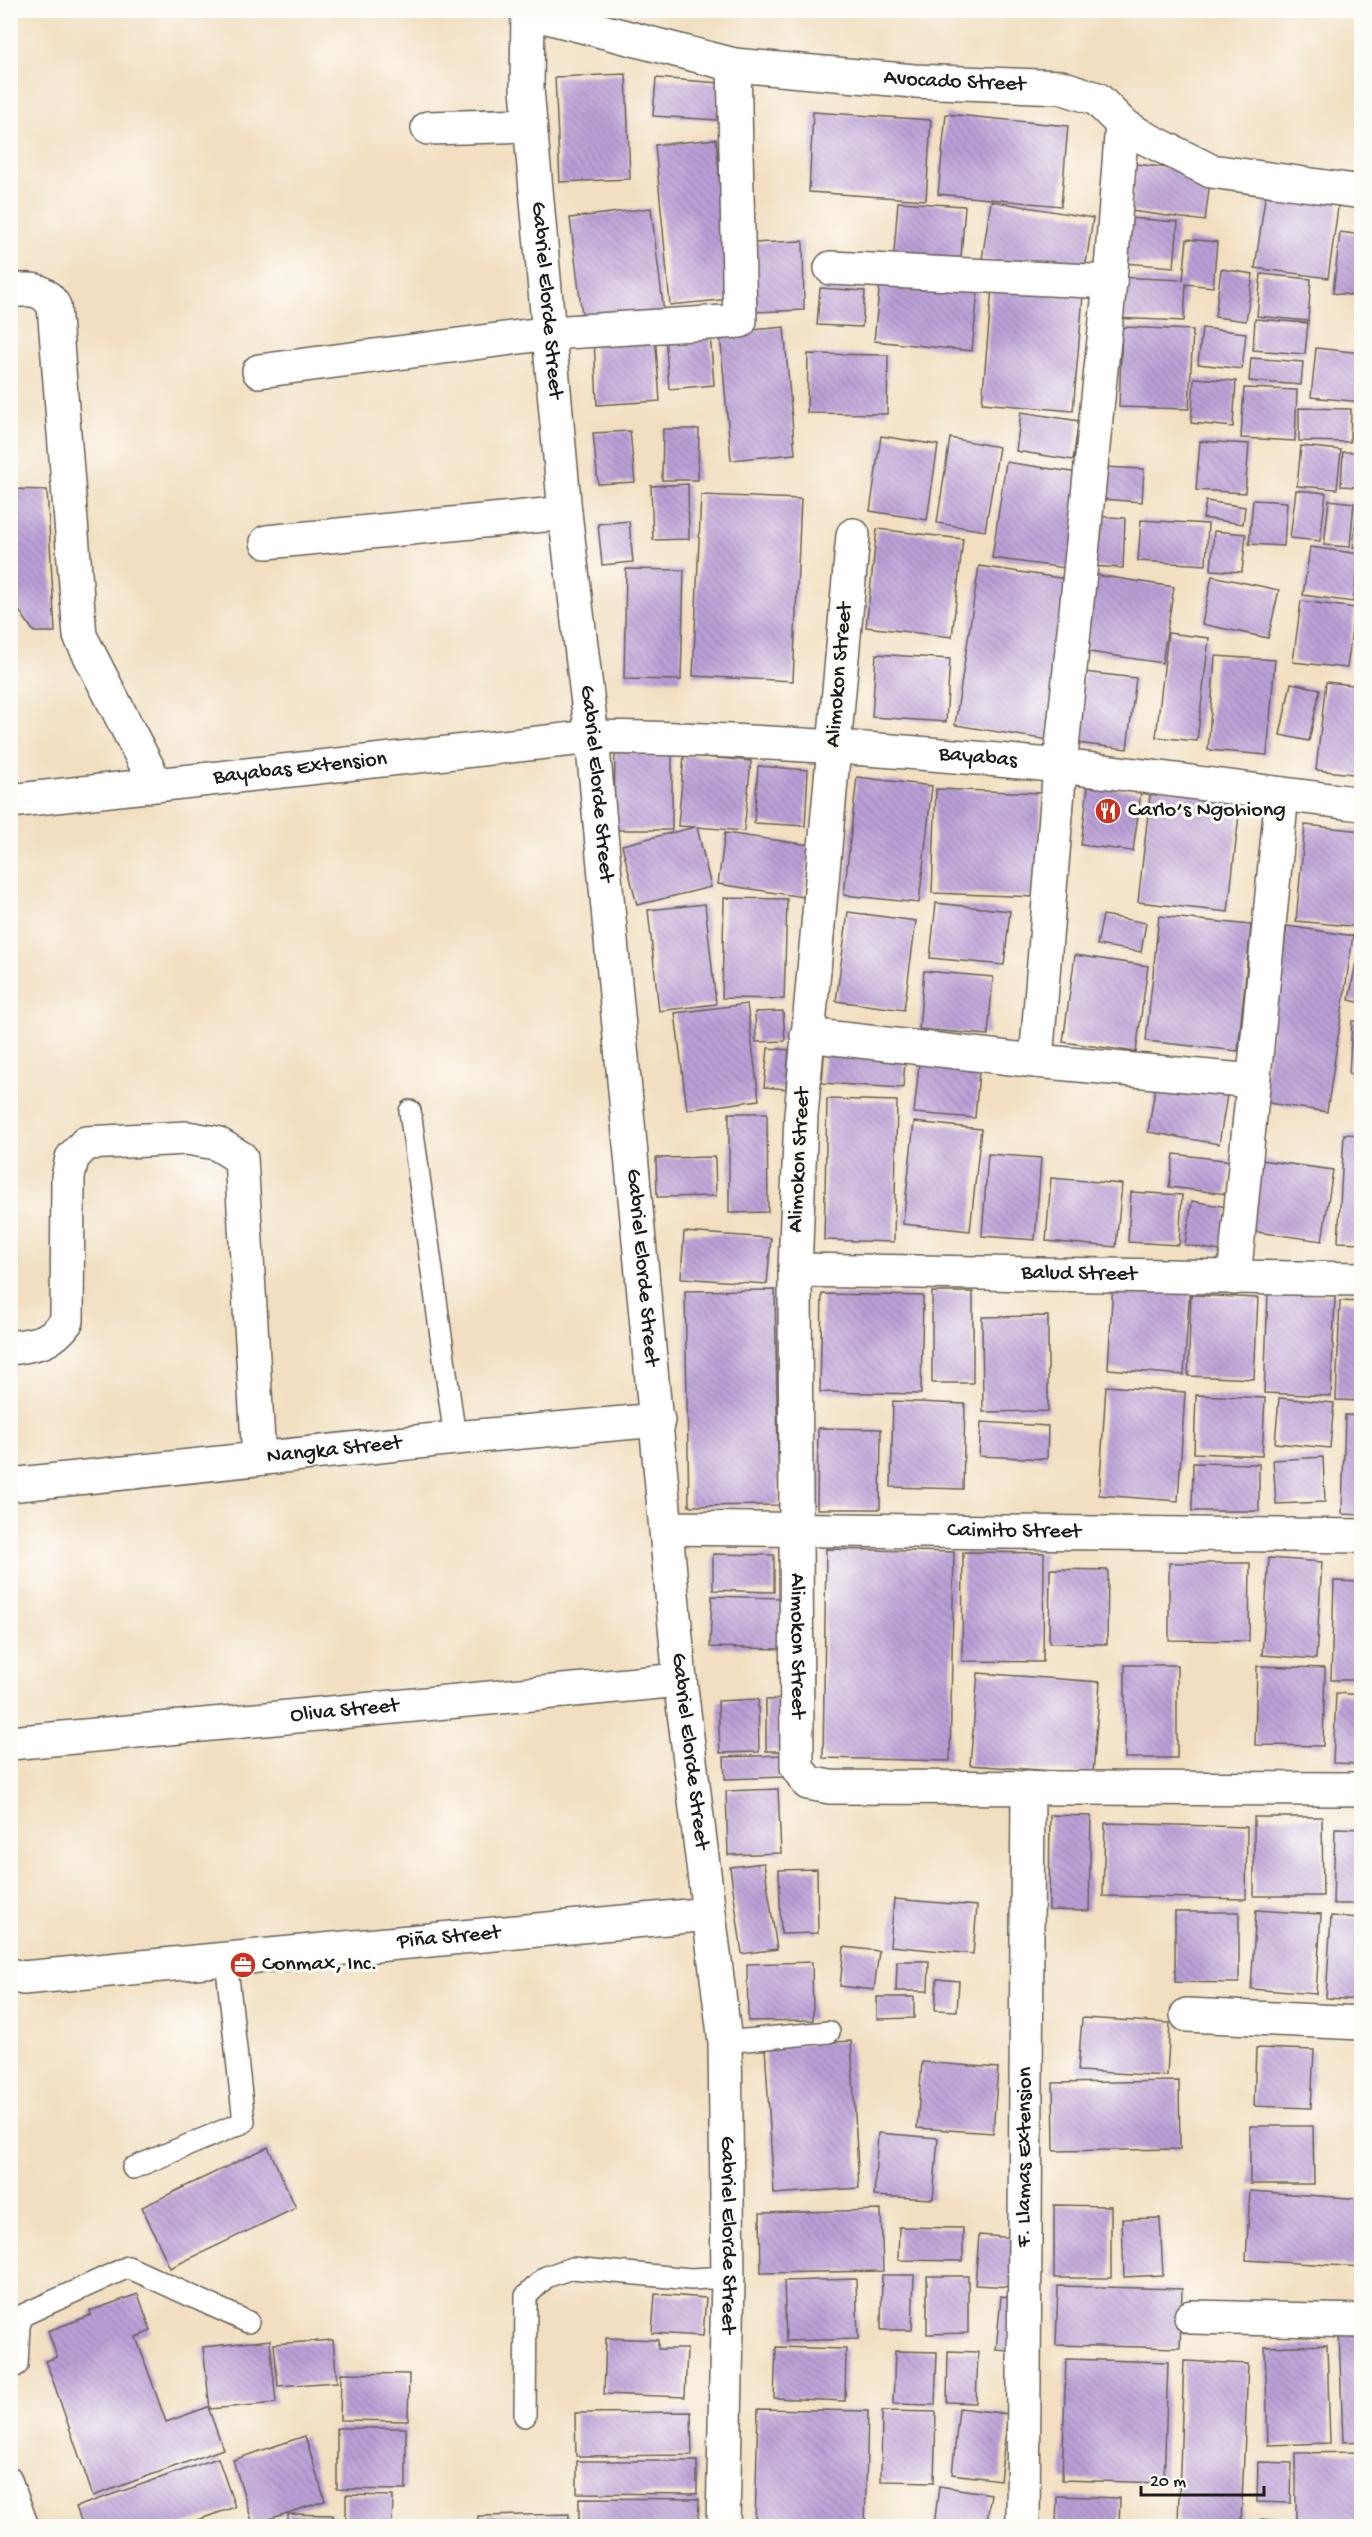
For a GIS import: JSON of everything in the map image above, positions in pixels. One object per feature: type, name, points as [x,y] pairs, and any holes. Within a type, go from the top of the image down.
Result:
[{"type":"street","name":"Avocado Street","points":[[528,11],[734,65],[914,81],[1061,87],[1097,99],[1122,124],[1211,171],[1362,192]]},
{"type":"street","name":"Gabriel Elorde Street","points":[[528,11],[527,88],[565,513],[592,737],[658,1420],[680,1680],[725,2042],[728,2277],[723,2526]]},
{"type":"street","points":[[259,371],[550,333],[740,321],[734,65]]},
{"type":"street","points":[[1036,1061],[1060,766],[1110,282],[1122,124]]},
{"type":"street","points":[[428,128],[530,125]]},
{"type":"street","points":[[831,268],[1110,282]]},
{"type":"street","points":[[10,291],[36,289],[47,295],[54,306],[80,636],[156,784]]},
{"type":"street","points":[[267,542],[565,513]]},
{"type":"street","name":"Alimokon Street","points":[[853,535],[807,1035],[795,1270],[794,1529],[797,1767],[808,1783],[830,1787],[1028,1786]]},
{"type":"street","name":"Bayabas","points":[[592,737],[677,738],[834,746],[1060,766],[1362,804]]},
{"type":"street","name":"Bayabas Extension","points":[[10,801],[592,737]]},
{"type":"street","points":[[1234,1278],[1282,794]]},
{"type":"street","points":[[807,1035],[1036,1061],[1254,1081]]},
{"type":"street","points":[[10,1348],[39,1344],[56,1336],[67,1321],[68,1177],[72,1158],[86,1143],[187,1138],[216,1143],[242,1158],[259,1458]]},
{"type":"street","name":"Balud Street","points":[[795,1270],[1362,1280]]},
{"type":"street","name":"Nangka Street","points":[[10,1485],[455,1438],[658,1420]]},
{"type":"street","name":"Caimito Street","points":[[666,1528],[1362,1536]]},
{"type":"street","name":"Oliva Street","points":[[10,1743],[680,1680]]},
{"type":"street","points":[[1028,1786],[1362,1789]]},
{"type":"street","name":"F. Llamas Extension","points":[[1023,2526],[1028,1786]]},
{"type":"street","name":"Piña Street","points":[[10,1975],[23,1978],[709,1914]]},
{"type":"street","points":[[1187,2015],[1362,2024]]},
{"type":"street","points":[[1191,2317],[1362,2321]]},
{"type":"lane","points":[[410,1111],[455,1438]]},
{"type":"lane","points":[[133,2168],[244,2122],[226,1959]]},
{"type":"lane","points":[[725,2042],[829,2032]]},
{"type":"lane","points":[[10,2369],[17,2365],[19,2326],[23,2315],[128,2266],[248,2322]]},
{"type":"lane","points":[[525,2416],[526,2296],[546,2277],[573,2268],[691,2279],[728,2277]]},
{"type":"lane","points":[[10,2477],[28,2526]]},
{"type":"building","points":[[626,74],[630,179],[560,182],[555,77]]},
{"type":"building","points":[[656,78],[720,83],[717,120],[653,116]]},
{"type":"building","points":[[813,112],[931,120],[926,200],[809,192]]},
{"type":"building","points":[[946,114],[1068,126],[1061,206],[938,194]]},
{"type":"building","points":[[716,139],[731,299],[670,305],[655,145]]},
{"type":"building","points":[[1136,164],[1211,173],[1205,221],[1131,211]]},
{"type":"building","points":[[1266,191],[1339,201],[1328,278],[1255,268]]},
{"type":"building","points":[[991,201],[1093,218],[1084,276],[982,259]]},
{"type":"building","points":[[898,202],[965,206],[960,269],[893,264]]},
{"type":"building","points":[[651,208],[664,313],[583,323],[570,218]]},
{"type":"building","points":[[1128,218],[1178,222],[1174,267],[1124,263]]},
{"type":"building","points":[[1340,232],[1362,235],[1358,296],[1333,293]]},
{"type":"building","points":[[1187,239],[1217,242],[1213,287],[1186,284],[1184,321],[1114,318],[1116,277],[1183,280]]},
{"type":"building","points":[[803,241],[804,310],[753,312],[751,243]]},
{"type":"building","points":[[1221,269],[1253,274],[1246,321],[1215,317]]},
{"type":"building","points":[[1261,274],[1311,279],[1308,321],[1257,316]]},
{"type":"building","points":[[880,281],[978,291],[972,351],[874,341]]},
{"type":"building","points":[[820,288],[865,291],[862,327],[817,325]]},
{"type":"building","points":[[992,288],[1083,296],[1073,411],[982,403]]},
{"type":"building","points":[[1255,319],[1308,323],[1305,354],[1253,350]]},
{"type":"building","points":[[784,327],[795,454],[731,460],[720,333]]},
{"type":"building","points":[[1122,327],[1193,330],[1189,409],[1119,407]]},
{"type":"building","points":[[1202,328],[1246,333],[1242,369],[1198,364]]},
{"type":"building","points":[[710,332],[714,385],[669,389],[665,335]]},
{"type":"building","points":[[655,334],[660,401],[597,405],[594,338]]},
{"type":"building","points":[[1316,348],[1362,353],[1361,402],[1311,397]]},
{"type":"building","points":[[808,354],[888,355],[887,414],[807,413]]},
{"type":"building","points":[[1251,358],[1303,362],[1301,385],[1249,381]]},
{"type":"building","points":[[1194,378],[1236,381],[1233,427],[1191,423]]},
{"type":"building","points":[[1244,388],[1297,390],[1295,441],[1241,438]]},
{"type":"building","points":[[1299,408],[1351,409],[1350,442],[1299,441]]},
{"type":"building","points":[[1021,412],[1079,421],[1073,460],[1016,451]]},
{"type":"building","points":[[663,429],[699,429],[698,480],[662,480]]},
{"type":"building","points":[[630,431],[635,482],[598,484],[593,433]]},
{"type":"building","points":[[881,436],[938,445],[927,520],[870,511]]},
{"type":"building","points":[[950,438],[999,447],[985,531],[937,523]]},
{"type":"building","points":[[1200,441],[1249,444],[1245,493],[1196,490]]},
{"type":"building","points":[[1301,446],[1341,450],[1337,489],[1297,486]]},
{"type":"building","points":[[1343,452],[1358,452],[1356,487],[1341,486]]},
{"type":"building","points":[[1006,462],[1085,474],[1072,569],[992,558]]},
{"type":"building","points":[[1103,467],[1144,469],[1142,502],[1101,499]]},
{"type":"building","points":[[1360,483],[1362,483],[1362,548],[1353,547]]},
{"type":"building","points":[[688,484],[689,539],[653,540],[651,486]]},
{"type":"building","points":[[10,489],[47,490],[55,632],[34,632],[10,597]]},
{"type":"building","points":[[1296,490],[1326,493],[1320,541],[1290,538]]},
{"type":"building","points":[[701,495],[801,499],[793,681],[693,676]]},
{"type":"building","points":[[1253,500],[1287,502],[1284,546],[1249,544]]},
{"type":"building","points":[[1329,500],[1354,503],[1350,547],[1324,545]]},
{"type":"building","points":[[1206,501],[1245,507],[1243,524],[1203,518]]},
{"type":"building","points":[[1092,516],[1125,518],[1123,568],[1089,566]]},
{"type":"building","points":[[1141,520],[1208,524],[1206,565],[1138,561]]},
{"type":"building","points":[[629,521],[633,562],[602,565],[598,524]]},
{"type":"building","points":[[877,529],[963,539],[952,637],[866,627]]},
{"type":"building","points":[[1214,531],[1246,534],[1242,572],[1211,570]]},
{"type":"building","points":[[1310,547],[1360,554],[1353,602],[1303,595]]},
{"type":"building","points":[[979,566],[1073,580],[1048,740],[955,725]]},
{"type":"building","points":[[626,569],[684,570],[681,680],[624,679]]},
{"type":"building","points":[[1090,574],[1174,587],[1162,663],[1077,650]]},
{"type":"building","points":[[1212,576],[1279,590],[1268,638],[1202,624]]},
{"type":"building","points":[[1301,601],[1355,608],[1347,668],[1293,662]]},
{"type":"building","points":[[1168,633],[1209,638],[1197,741],[1156,737]]},
{"type":"building","points":[[1360,637],[1362,637],[1362,675],[1355,675]]},
{"type":"building","points":[[876,654],[950,659],[946,722],[872,717]]},
{"type":"building","points":[[1215,656],[1275,660],[1267,755],[1208,750]]},
{"type":"building","points":[[1084,672],[1136,678],[1127,749],[1076,743]]},
{"type":"building","points":[[1326,682],[1362,686],[1362,775],[1316,770]]},
{"type":"building","points":[[1291,683],[1320,689],[1309,741],[1280,735]]},
{"type":"building","points":[[615,744],[672,744],[672,830],[614,830]]},
{"type":"building","points":[[684,755],[751,761],[744,831],[697,827],[711,887],[637,905],[622,845],[695,827],[678,826]]},
{"type":"building","points":[[758,766],[808,770],[805,826],[754,823]]},
{"type":"building","points":[[857,777],[932,786],[919,903],[844,895]]},
{"type":"building","points":[[1088,786],[1141,792],[1133,851],[1081,845]]},
{"type":"building","points":[[1151,787],[1241,797],[1228,912],[1138,902]]},
{"type":"building","points":[[936,789],[1041,793],[1037,897],[932,893]]},
{"type":"building","points":[[1305,825],[1362,831],[1360,927],[1296,921]]},
{"type":"building","points":[[725,833],[810,845],[803,897],[718,884]]},
{"type":"building","points":[[724,898],[787,899],[784,999],[722,998]]},
{"type":"building","points":[[936,903],[1010,911],[1004,965],[930,958]]},
{"type":"building","points":[[705,904],[716,1004],[659,1011],[648,910]]},
{"type":"building","points":[[848,912],[916,921],[904,1010],[836,1001]]},
{"type":"building","points":[[1103,915],[1146,923],[1141,952],[1097,945]]},
{"type":"building","points":[[1159,916],[1251,925],[1238,1051],[1146,1041]]},
{"type":"building","points":[[1287,926],[1353,936],[1327,1112],[1261,1102]]},
{"type":"building","points":[[1359,946],[1362,946],[1362,1003],[1349,1000]]},
{"type":"building","points":[[1075,955],[1148,966],[1136,1052],[1063,1042]]},
{"type":"building","points":[[924,971],[993,977],[988,1035],[919,1029]]},
{"type":"building","points":[[747,1004],[759,1100],[687,1110],[675,1013]]},
{"type":"building","points":[[783,1011],[785,1041],[756,1042],[755,1012]]},
{"type":"building","points":[[1352,1021],[1362,1021],[1362,1074],[1349,1074]]},
{"type":"building","points":[[825,1043],[906,1049],[903,1088],[822,1083]]},
{"type":"building","points":[[768,1048],[789,1050],[786,1089],[764,1087]]},
{"type":"building","points":[[920,1055],[980,1060],[975,1118],[914,1113]]},
{"type":"building","points":[[1157,1077],[1228,1089],[1219,1144],[1148,1132]]},
{"type":"building","points":[[827,1099],[897,1101],[894,1242],[824,1240]]},
{"type":"building","points":[[729,1113],[767,1113],[768,1212],[729,1213]]},
{"type":"building","points":[[914,1122],[981,1129],[970,1231],[903,1224]]},
{"type":"building","points":[[1344,1134],[1362,1135],[1362,1243],[1338,1242]]},
{"type":"building","points":[[988,1154],[1041,1158],[1035,1240],[982,1236]]},
{"type":"building","points":[[1174,1154],[1231,1161],[1227,1194],[1169,1187]]},
{"type":"building","points":[[715,1157],[716,1196],[657,1197],[656,1158]]},
{"type":"building","points":[[1253,1159],[1333,1170],[1322,1241],[1243,1230]]},
{"type":"building","points":[[1051,1178],[1122,1184],[1116,1247],[1046,1241]]},
{"type":"building","points":[[1131,1192],[1182,1195],[1179,1245],[1128,1242]]},
{"type":"building","points":[[1192,1201],[1227,1207],[1220,1251],[1185,1245]]},
{"type":"building","points":[[684,1232],[771,1238],[767,1284],[681,1278]]},
{"type":"building","points":[[1113,1282],[1190,1287],[1184,1375],[1108,1369]]},
{"type":"building","points":[[775,1290],[779,1505],[689,1506],[685,1291]]},
{"type":"building","points":[[932,1292],[973,1292],[973,1383],[932,1383]]},
{"type":"building","points":[[1268,1292],[1335,1295],[1331,1396],[1264,1393]]},
{"type":"building","points":[[822,1294],[923,1296],[921,1394],[820,1392]]},
{"type":"building","points":[[1191,1295],[1258,1298],[1254,1379],[1188,1376]]},
{"type":"building","points":[[1340,1301],[1362,1302],[1362,1401],[1336,1400]]},
{"type":"building","points":[[1048,1316],[1048,1411],[983,1412],[982,1317]]},
{"type":"building","points":[[1106,1386],[1185,1392],[1178,1501],[1099,1495]]},
{"type":"building","points":[[1196,1395],[1265,1398],[1262,1456],[1194,1453]]},
{"type":"building","points":[[1279,1398],[1334,1403],[1330,1448],[1275,1443]]},
{"type":"building","points":[[893,1401],[965,1404],[963,1489],[891,1487]]},
{"type":"building","points":[[1345,1415],[1362,1416],[1362,1515],[1342,1514]]},
{"type":"building","points":[[981,1422],[1048,1426],[1047,1459],[979,1456]]},
{"type":"building","points":[[818,1428],[881,1429],[880,1509],[817,1509]]},
{"type":"building","points":[[1323,1457],[1325,1502],[1276,1504],[1273,1460]]},
{"type":"building","points":[[1193,1463],[1259,1464],[1259,1511],[1192,1511]]},
{"type":"building","points":[[826,1549],[954,1552],[950,1761],[823,1758]]},
{"type":"building","points":[[963,1552],[1044,1553],[1043,1662],[962,1661]]},
{"type":"building","points":[[713,1554],[774,1555],[774,1592],[713,1590]]},
{"type":"building","points":[[1269,1558],[1322,1562],[1316,1659],[1262,1655]]},
{"type":"building","points":[[1169,1563],[1250,1563],[1249,1641],[1169,1640]]},
{"type":"building","points":[[1050,1569],[1108,1570],[1107,1644],[1049,1643]]},
{"type":"building","points":[[1334,1581],[1362,1582],[1362,1680],[1331,1680]]},
{"type":"building","points":[[712,1596],[781,1598],[780,1649],[710,1647]]},
{"type":"building","points":[[1125,1665],[1177,1665],[1177,1758],[1125,1758]]},
{"type":"building","points":[[1257,1666],[1325,1668],[1323,1746],[1255,1745]]},
{"type":"building","points":[[978,1673],[1100,1682],[1093,1774],[970,1765]]},
{"type":"building","points":[[1336,1693],[1362,1695],[1362,1764],[1333,1763]]},
{"type":"building","points":[[758,1699],[759,1752],[720,1753],[718,1701]]},
{"type":"building","points":[[786,1699],[787,1751],[766,1751],[766,1700]]},
{"type":"building","points":[[786,1755],[786,1777],[725,1779],[724,1757]]},
{"type":"building","points":[[778,1789],[781,1853],[728,1855],[726,1791]]},
{"type":"building","points":[[1050,1815],[1091,1816],[1089,1911],[1049,1910]]},
{"type":"building","points":[[1254,1817],[1322,1817],[1323,1896],[1254,1896]]},
{"type":"building","points":[[1105,1823],[1247,1827],[1246,1899],[1103,1896]]},
{"type":"building","points":[[1335,1828],[1362,1829],[1362,1904],[1333,1904]]},
{"type":"building","points":[[764,1863],[777,1949],[742,1954],[730,1867]]},
{"type":"building","points":[[817,1869],[818,1933],[781,1934],[779,1870]]},
{"type":"building","points":[[894,1899],[977,1906],[973,1954],[890,1946]]},
{"type":"building","points":[[1256,1910],[1321,1914],[1316,1994],[1251,1989]]},
{"type":"building","points":[[1175,1912],[1239,1912],[1239,1983],[1175,1982]]},
{"type":"building","points":[[1331,1916],[1362,1918],[1362,2000],[1326,1998]]},
{"type":"building","points":[[844,1947],[879,1951],[874,1990],[840,1986]]},
{"type":"building","points":[[897,1961],[929,1961],[928,1991],[896,1991]]},
{"type":"building","points":[[812,1962],[813,2020],[748,2021],[747,1964]]},
{"type":"building","points":[[937,1979],[959,1981],[957,2011],[935,2010]]},
{"type":"building","points":[[877,1997],[914,1997],[914,2018],[877,2019]]},
{"type":"building","points":[[1082,2018],[1170,2023],[1167,2076],[1078,2071]]},
{"type":"building","points":[[851,2041],[859,2188],[774,2194],[765,2046]]},
{"type":"building","points":[[1256,2048],[1314,2050],[1311,2108],[1254,2106]]},
{"type":"building","points":[[922,2062],[998,2068],[993,2133],[917,2128]]},
{"type":"building","points":[[1179,2081],[1180,2149],[1054,2151],[1053,2083]]},
{"type":"building","points":[[1250,2126],[1313,2126],[1314,2184],[1250,2184]]},
{"type":"building","points":[[878,2133],[938,2138],[933,2199],[874,2196]]},
{"type":"building","points":[[268,2147],[296,2208],[170,2268],[142,2207]]},
{"type":"building","points":[[1250,2191],[1362,2199],[1362,2267],[1246,2260]]},
{"type":"building","points":[[1054,2205],[1111,2206],[1111,2278],[1054,2278]]},
{"type":"building","points":[[881,2210],[883,2271],[761,2273],[760,2213]]},
{"type":"building","points":[[1160,2218],[1163,2275],[1124,2277],[1122,2219]]},
{"type":"building","points":[[899,2227],[963,2228],[963,2261],[898,2260]]},
{"type":"building","points":[[979,2235],[1015,2238],[1012,2287],[975,2285]]},
{"type":"building","points":[[882,2275],[914,2275],[912,2330],[881,2330]]},
{"type":"building","points":[[927,2276],[968,2276],[968,2333],[927,2334]]},
{"type":"building","points":[[856,2279],[858,2339],[786,2341],[784,2281]]},
{"type":"building","points":[[1058,2286],[1182,2289],[1180,2348],[1056,2345]]},
{"type":"building","points":[[138,2294],[151,2331],[136,2337],[166,2422],[208,2407],[223,2449],[93,2496],[46,2361],[57,2357],[48,2331],[91,2315],[90,2311]]},
{"type":"building","points":[[655,2294],[706,2298],[703,2336],[652,2333]]},
{"type":"building","points":[[1001,2296],[1014,2298],[1008,2351],[996,2350]]},
{"type":"building","points":[[1362,2332],[1362,2441],[1343,2442],[1339,2333]]},
{"type":"building","points":[[606,2338],[658,2340],[658,2349],[687,2349],[685,2397],[604,2394]]},
{"type":"building","points":[[270,2340],[276,2403],[210,2409],[203,2347]]},
{"type":"building","points":[[333,2340],[337,2382],[278,2386],[274,2344]]},
{"type":"building","points":[[1327,2345],[1330,2443],[1268,2445],[1265,2347]]},
{"type":"building","points":[[776,2347],[846,2349],[845,2401],[774,2398]]},
{"type":"building","points":[[895,2351],[937,2352],[935,2405],[893,2404]]},
{"type":"building","points":[[948,2351],[978,2352],[976,2403],[947,2402]]},
{"type":"building","points":[[1066,2359],[1168,2362],[1164,2483],[1062,2480]]},
{"type":"building","points":[[1184,2361],[1248,2364],[1241,2525],[1178,2522]]},
{"type":"building","points":[[341,2373],[409,2374],[408,2421],[340,2420]]},
{"type":"building","points":[[959,2408],[1008,2414],[1000,2480],[952,2474]]},
{"type":"building","points":[[758,2409],[868,2411],[865,2526],[755,2526]]},
{"type":"building","points":[[882,2411],[936,2412],[934,2482],[881,2481]]},
{"type":"building","points":[[691,2412],[692,2455],[576,2456],[575,2413]]},
{"type":"building","points":[[337,2428],[406,2428],[406,2490],[337,2489]]},
{"type":"building","points":[[305,2436],[325,2501],[253,2524],[233,2460]]},
{"type":"building","points":[[1362,2452],[1362,2526],[1296,2526],[1296,2453]]},
{"type":"building","points":[[218,2458],[235,2507],[180,2526],[83,2526],[76,2507]]},
{"type":"building","points":[[577,2461],[697,2461],[697,2494],[577,2493]]},
{"type":"building","points":[[1258,2462],[1292,2463],[1291,2503],[1257,2502]]},
{"type":"building","points":[[939,2486],[991,2494],[986,2526],[934,2526]]},
{"type":"building","points":[[346,2495],[393,2496],[392,2526],[346,2526]]},
{"type":"building","points":[[1057,2496],[1120,2498],[1119,2526],[1056,2526]]},
{"type":"building","points":[[579,2498],[699,2499],[698,2526],[579,2526]]},
{"type":"building","points":[[288,2514],[333,2515],[333,2526],[288,2526]]},
{"type":"building","points":[[569,2514],[569,2526],[478,2526],[478,2516]]},
{"type":"building","points":[[1261,2519],[1293,2522],[1293,2526],[1260,2526]]},
{"type":"place","name":"Carlo’s Ngohiong","points":[[1108,811]]},
{"type":"place","name":"Conmax, Inc.","points":[[243,1965]]}]
